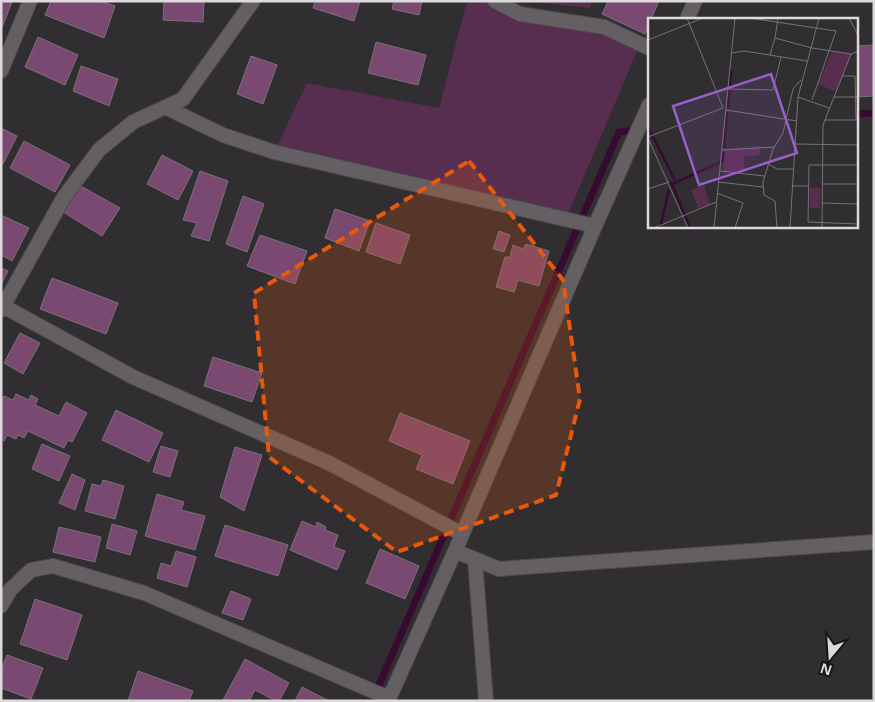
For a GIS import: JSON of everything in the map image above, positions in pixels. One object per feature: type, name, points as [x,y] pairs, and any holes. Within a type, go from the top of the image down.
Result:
[{"type":"street","points":[[1,71],[30,1]]},
{"type":"street","points":[[253,1],[183,99],[133,122],[99,150],[64,197],[2,307],[133,377],[329,463],[462,534]]},
{"type":"street","points":[[495,1],[520,14],[604,27],[648,48]]},
{"type":"street","points":[[687,18],[695,1]]},
{"type":"street","points":[[165,107],[223,134],[274,152],[595,226]]},
{"type":"street","points":[[1,606],[10,590],[31,570],[53,566],[144,593],[388,699],[455,552],[648,107]]},
{"type":"street","points":[[455,552],[499,569],[874,542]]},
{"type":"street","points":[[476,560],[486,701]]},
{"type":"highlighted area","points":[[469,161],[563,280],[580,399],[556,495],[397,552],[269,457],[254,293]]},
{"type":"shaded area","points":[[467,1],[495,1],[520,14],[640,44],[566,219],[274,152],[307,83],[439,108]]},
{"type":"shaded area","points":[[524,1],[592,1],[590,8]]},
{"type":"building","points":[[1,1],[12,2],[1,30]]},
{"type":"building","points":[[51,1],[100,1],[115,6],[104,38],[45,15]]},
{"type":"building","points":[[164,1],[204,1],[203,22],[163,20]]},
{"type":"building","points":[[315,1],[360,1],[354,21],[313,8]]},
{"type":"building","points":[[394,1],[422,1],[419,15],[392,9]]},
{"type":"building","points":[[608,1],[659,1],[651,18],[648,18],[648,27],[645,34],[602,14]]},
{"type":"building","points":[[38,37],[78,55],[65,85],[25,67]]},
{"type":"building","points":[[376,42],[426,55],[418,85],[368,73]]},
{"type":"building","points":[[874,45],[874,96],[858,97],[858,46]]},
{"type":"building","points":[[251,56],[277,65],[263,104],[237,94]]},
{"type":"building","points":[[81,66],[118,79],[109,106],[73,91]]},
{"type":"building","points":[[1,128],[17,136],[3,164],[1,163]]},
{"type":"building","points":[[24,141],[70,165],[55,192],[10,168]]},
{"type":"building","points":[[162,155],[193,171],[178,200],[147,184]]},
{"type":"building","points":[[200,171],[228,181],[209,241],[191,236],[197,223],[183,220]]},
{"type":"building","points":[[79,185],[120,208],[102,236],[63,212]]},
{"type":"building","points":[[243,196],[264,204],[247,252],[226,244]]},
{"type":"building","points":[[335,209],[370,221],[359,251],[325,238]]},
{"type":"building","points":[[1,215],[29,228],[12,261],[1,255]]},
{"type":"building","points":[[376,223],[410,235],[400,264],[366,252]]},
{"type":"building","points":[[499,231],[510,235],[504,252],[493,249]]},
{"type":"building","points":[[260,235],[307,251],[295,284],[247,266]]},
{"type":"building","points":[[526,244],[549,251],[539,286],[518,280],[514,292],[496,287],[505,257],[510,257],[513,245],[523,249]]},
{"type":"building","points":[[1,268],[8,271],[1,285]]},
{"type":"building","points":[[52,278],[118,303],[106,334],[40,309]]},
{"type":"building","points":[[20,333],[40,343],[23,374],[4,363]]},
{"type":"building","points":[[213,357],[262,373],[252,402],[204,386]]},
{"type":"building","points":[[16,394],[29,400],[31,395],[38,399],[35,405],[59,416],[66,402],[87,413],[72,442],[68,440],[64,448],[28,431],[24,438],[18,435],[16,439],[7,435],[4,441],[1,439],[1,402],[4,396],[13,400]]},
{"type":"building","points":[[116,410],[163,433],[149,462],[102,440]]},
{"type":"building","points":[[400,413],[470,441],[453,484],[416,469],[422,455],[389,441]]},
{"type":"building","points":[[42,444],[70,456],[59,481],[32,469]]},
{"type":"building","points":[[161,446],[178,451],[170,477],[153,472]]},
{"type":"building","points":[[235,447],[262,455],[244,511],[220,497]]},
{"type":"building","points":[[72,474],[85,480],[75,510],[59,503]]},
{"type":"building","points":[[103,480],[124,486],[115,519],[85,511],[92,484],[101,486]]},
{"type":"building","points":[[157,494],[184,502],[181,510],[205,516],[195,550],[145,536]]},
{"type":"building","points":[[302,521],[316,527],[317,522],[326,527],[325,530],[338,535],[334,547],[345,551],[337,570],[290,550]]},
{"type":"building","points":[[112,524],[137,531],[130,555],[106,548]]},
{"type":"building","points":[[225,525],[288,545],[278,576],[215,556]]},
{"type":"building","points":[[59,527],[101,537],[95,562],[53,552]]},
{"type":"building","points":[[380,549],[419,566],[405,599],[366,583]]},
{"type":"building","points":[[176,551],[196,557],[187,587],[157,578],[161,563],[171,566]]},
{"type":"building","points":[[231,591],[251,599],[243,620],[222,613]]},
{"type":"building","points":[[35,599],[82,615],[67,660],[20,644]]},
{"type":"building","points":[[7,655],[43,668],[31,699],[1,688],[1,670]]},
{"type":"building","points":[[245,659],[289,683],[279,701],[255,690],[249,701],[223,700]]},
{"type":"building","points":[[138,671],[193,691],[189,701],[128,701]]},
{"type":"building","points":[[302,687],[329,701],[295,701]]},
{"type":"waterway","points":[[858,114],[874,113]]},
{"type":"waterway","points":[[372,701],[619,132],[648,129]]}]
